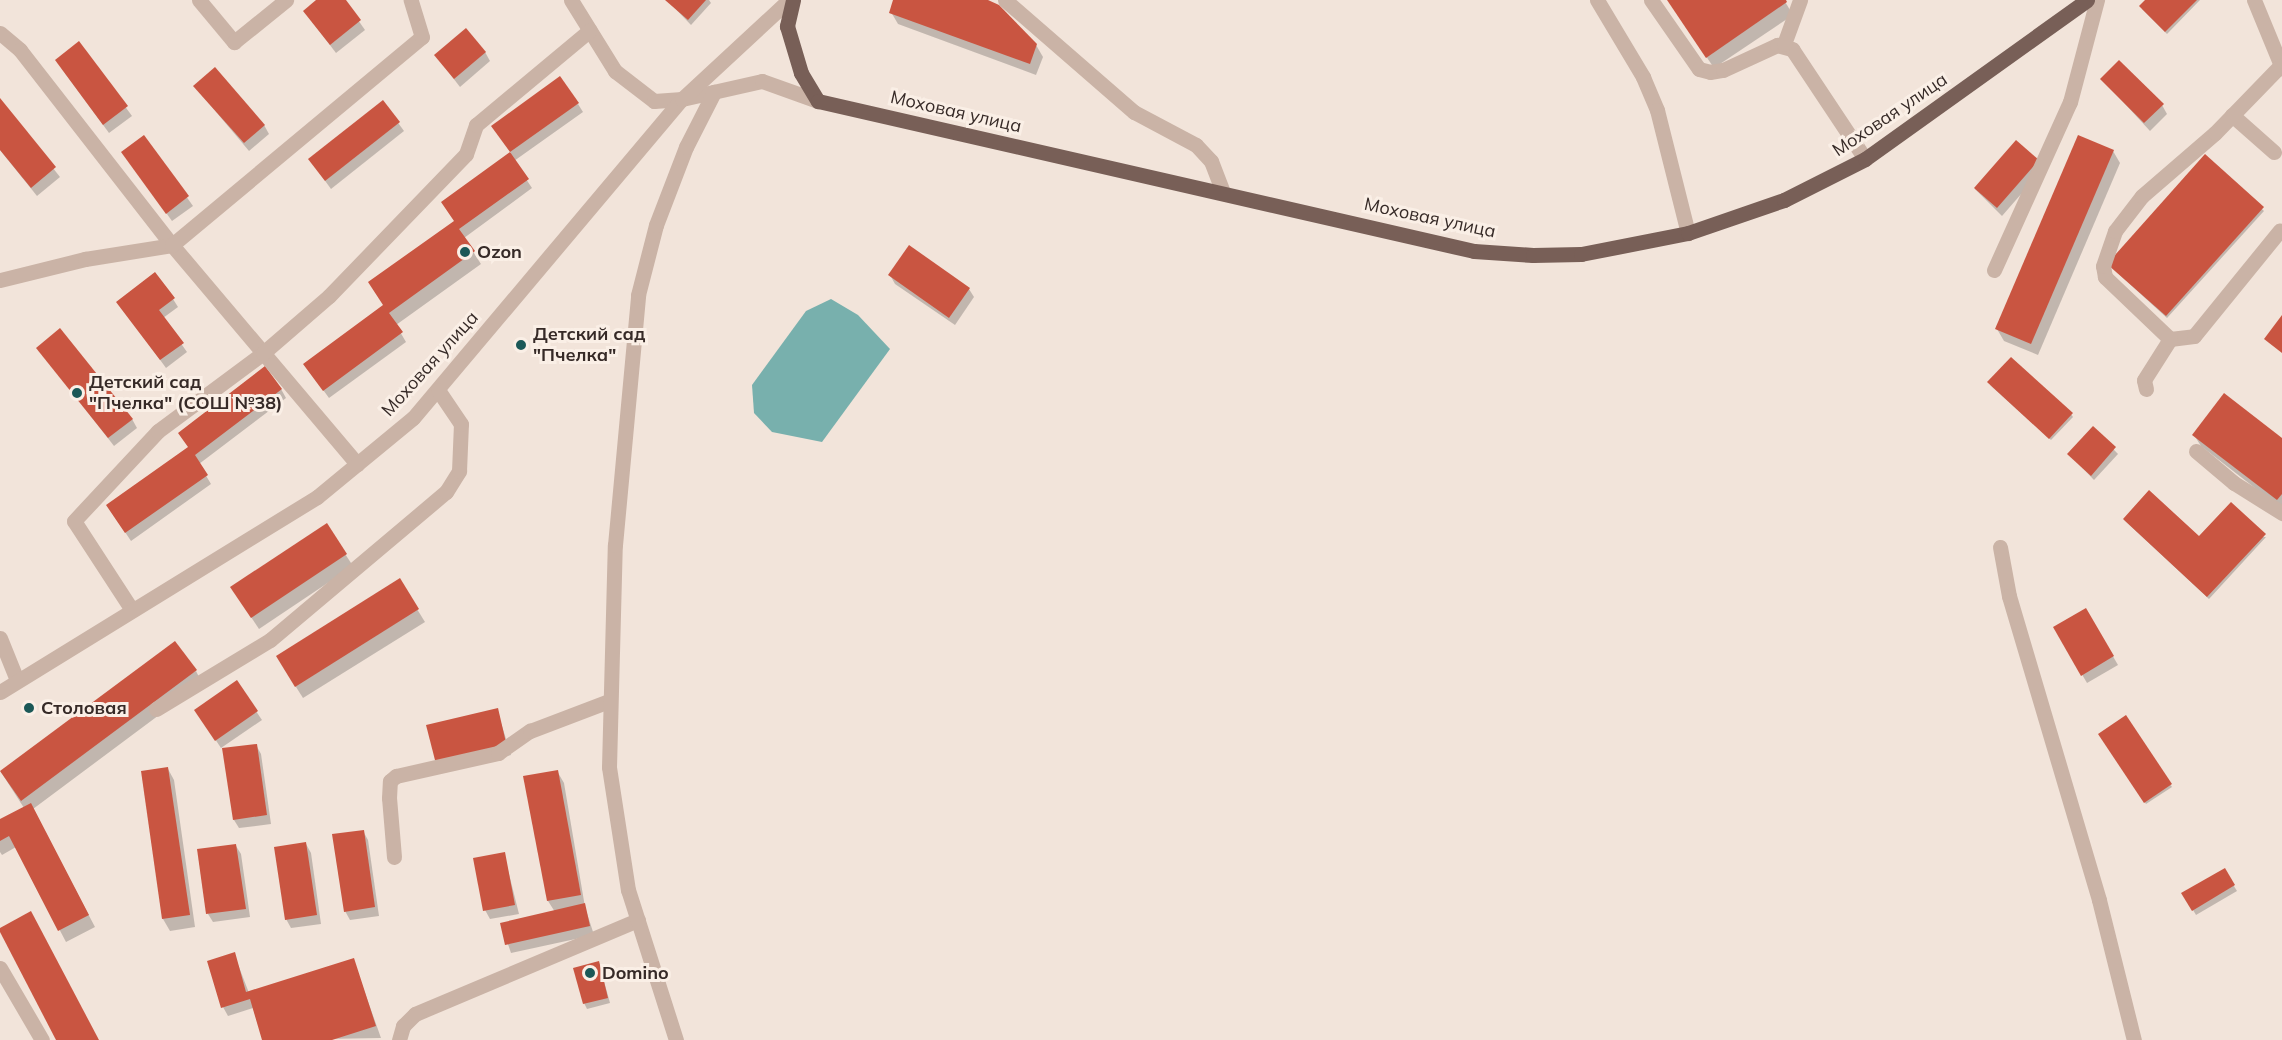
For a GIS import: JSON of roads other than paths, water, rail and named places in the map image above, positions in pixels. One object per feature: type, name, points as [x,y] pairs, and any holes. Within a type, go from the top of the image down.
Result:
[{"type":"main road","points":[[791,0],[787,26],[801,73],[818,101]]},
{"type":"main road","name":"Моховая улица","points":[[818,101],[1474,251],[1581,254],[1688,233],[1784,200],[1865,159],[2087,0]]},
{"type":"street","points":[[199,0],[234,42],[286,0]]},
{"type":"street","points":[[0,280],[85,259],[172,245],[422,37],[411,0]]},
{"type":"street","points":[[571,0],[615,71],[654,101],[682,99],[762,81],[818,101]]},
{"type":"street","name":"Моховая улица","points":[[0,692],[317,497],[413,418],[682,99],[791,0]]},
{"type":"street","points":[[1005,0],[1134,112],[1196,145],[1211,161],[1223,192]]},
{"type":"street","points":[[1597,0],[1643,76],[1657,110],[1688,233]]},
{"type":"street","points":[[1651,0],[1699,69],[1705,70],[1723,70],[1784,44],[1800,0]]},
{"type":"street","points":[[1994,270],[2070,102],[2097,0]]},
{"type":"street","points":[[2254,0],[2281,67],[2127,213],[2115,231],[2103,266],[2110,285],[2170,339],[2194,336],[2280,230]]},
{"type":"street","points":[[132,610],[74,521],[158,431],[263,353],[330,296],[466,154],[476,125],[590,30]]},
{"type":"street","points":[[0,33],[20,50],[172,245],[357,464]]},
{"type":"street","points":[[1784,44],[1792,49],[1865,159]]},
{"type":"street","points":[[676,1040],[628,890],[609,767],[615,545],[638,295],[660,216],[686,147],[714,92]]},
{"type":"street","points":[[2232,115],[2274,152]]},
{"type":"street","points":[[2146,389],[2144,380],[2170,339]]},
{"type":"street","points":[[156,709],[286,628],[446,492],[461,463],[461,424],[438,390]]},
{"type":"street","points":[[2196,451],[2234,483],[2282,513]]},
{"type":"street","points":[[2000,547],[2009,596],[2098,900],[2134,1040]]},
{"type":"street","points":[[0,638],[17,680]]},
{"type":"street","points":[[394,857],[389,798],[390,782],[396,776],[498,753],[531,731],[609,701]]},
{"type":"street","points":[[399,1040],[403,1026],[415,1014],[638,920]]},
{"type":"street","points":[[0,968],[42,1040]]},
{"type":"water","points":[[831,299],[858,315],[890,349],[822,442],[772,432],[754,413],[752,385],[806,311]]},
{"type":"place","name":"Ozon","points":[[465,252]]},
{"type":"place","name":"Детский сад \"Пчелка\"","points":[[521,345]]},
{"type":"place","name":"Детский сад \"Пчелка\" (СОШ №38)","points":[[77,393]]},
{"type":"place","name":"Столовая","points":[[29,708]]},
{"type":"place","name":"Domino","points":[[590,973]]}]
